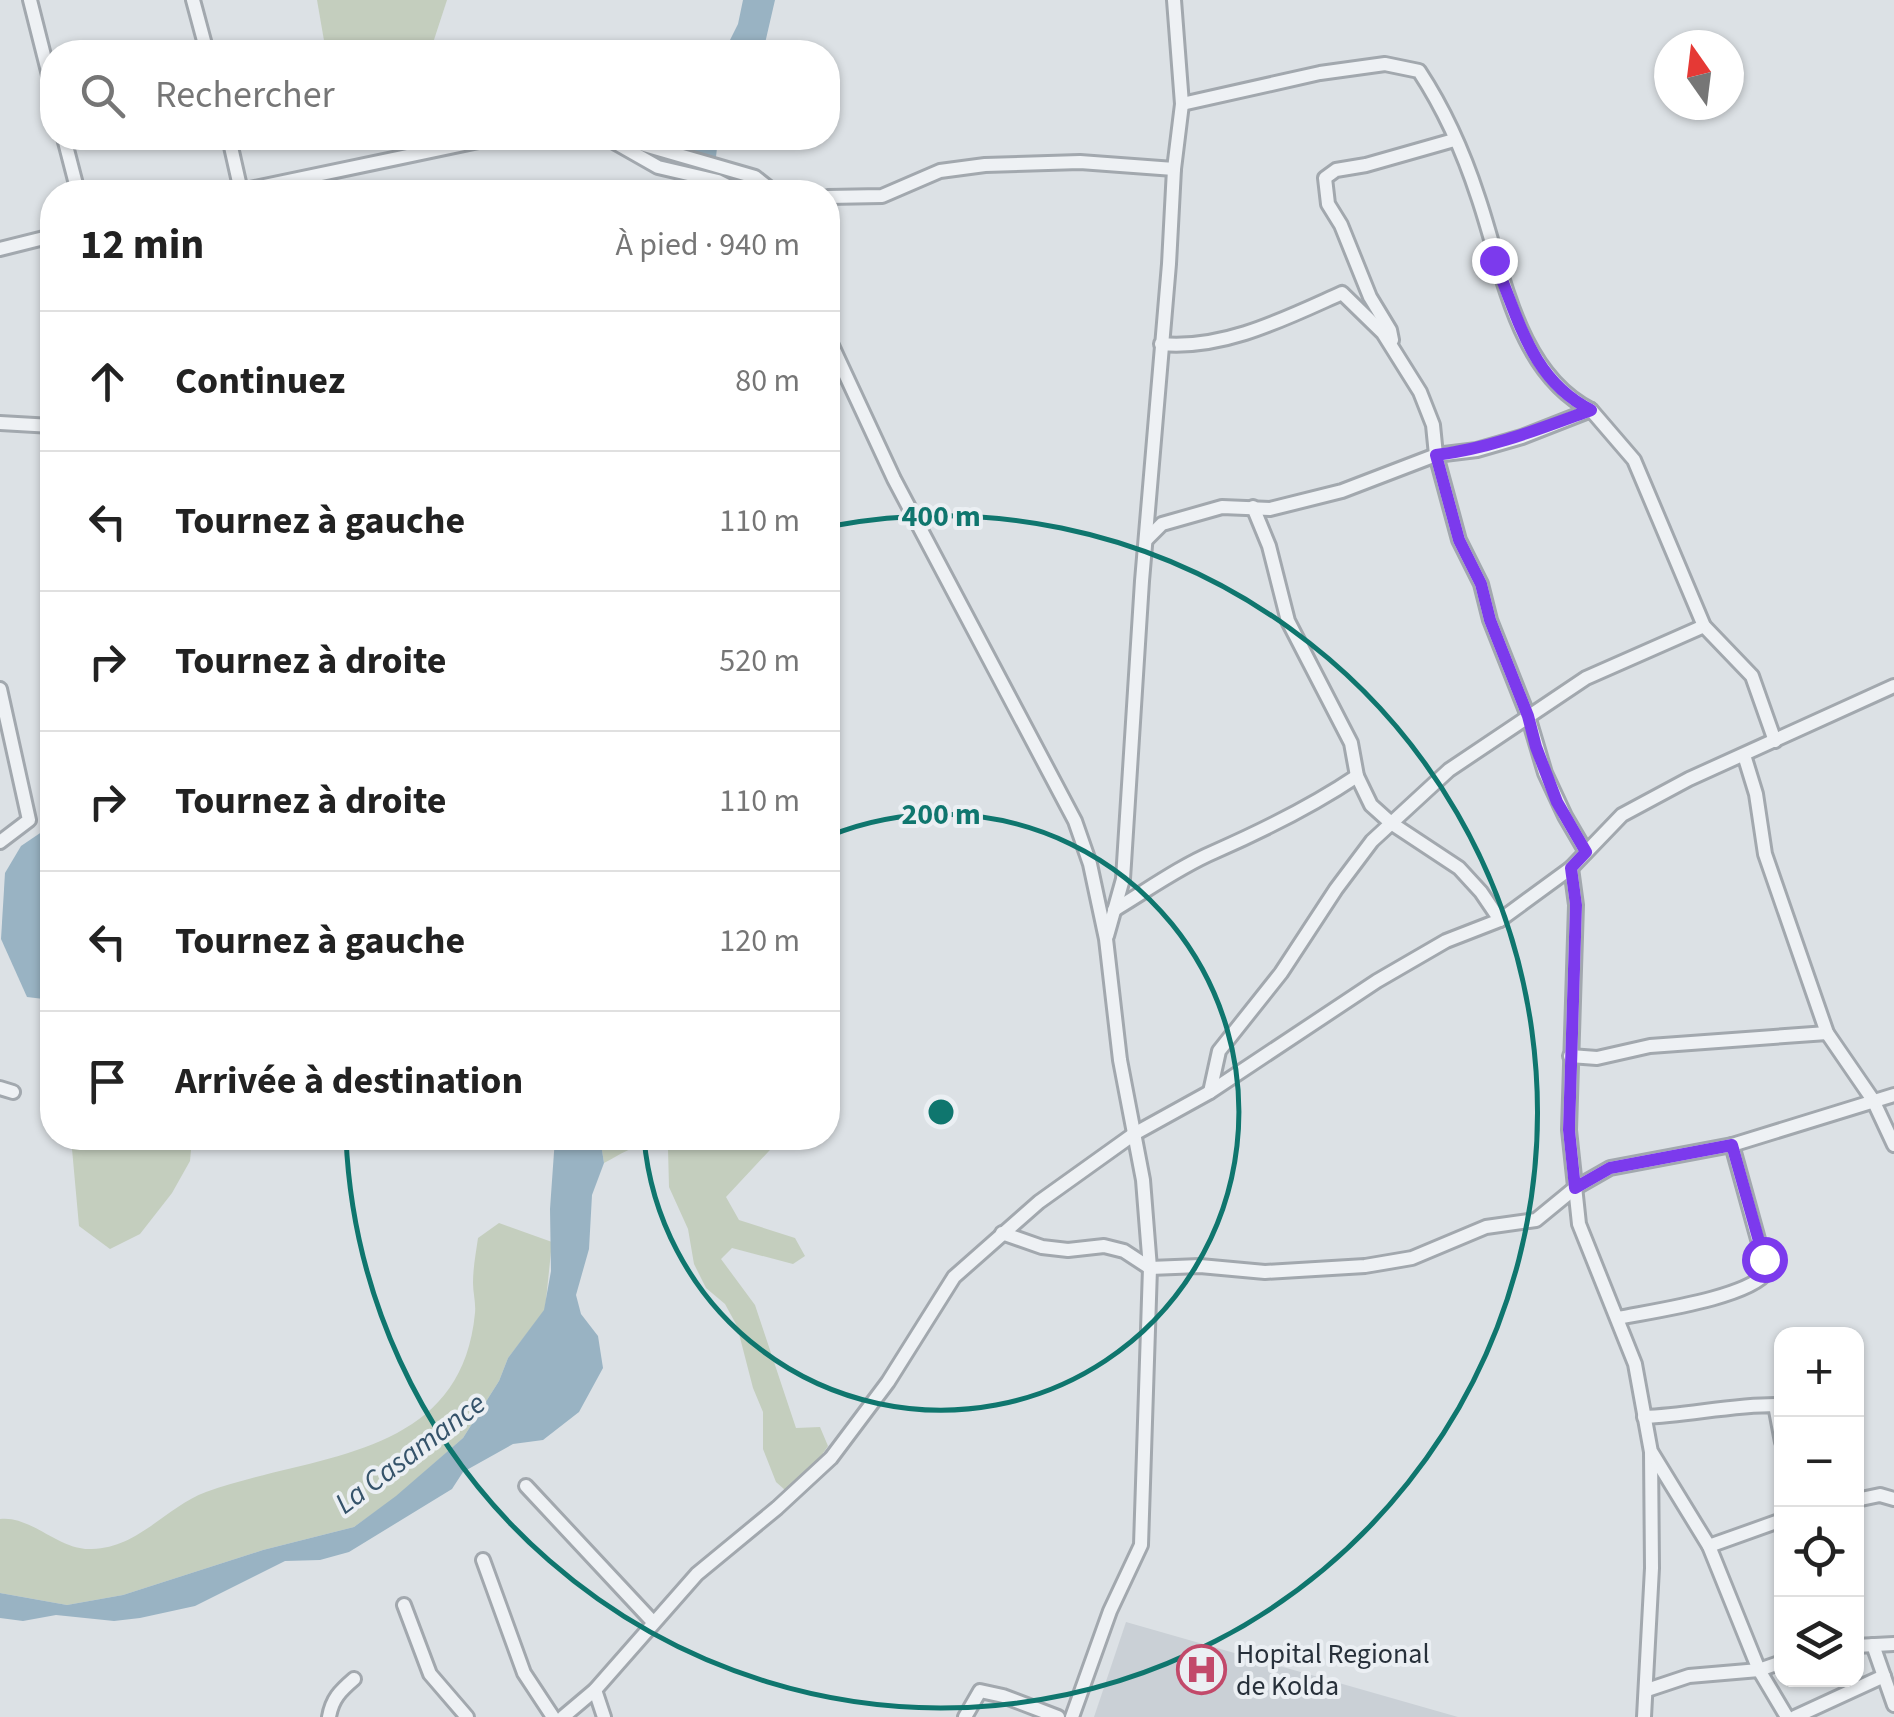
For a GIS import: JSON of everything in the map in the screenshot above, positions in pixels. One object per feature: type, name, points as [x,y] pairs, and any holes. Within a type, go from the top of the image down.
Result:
[{"type":"street","points":[[30,0],[40,40]]},
{"type":"street","points":[[193,0],[205,40]]},
{"type":"street","points":[[1106,938],[1122,879],[1182,104],[1174,0]]},
{"type":"street","points":[[1182,104],[1320,73],[1385,64],[1419,71],[1436,96],[1478,198],[1494,260],[1528,348],[1560,390],[1591,410],[1634,460],[1704,626],[1752,676],[1775,741]]},
{"type":"street","points":[[1392,348],[1390,330],[1370,296],[1342,224],[1328,204],[1325,178],[1336,170],[1454,140]]},
{"type":"street","points":[[67,150],[75,180]]},
{"type":"street","points":[[231,150],[237,180]]},
{"type":"street","points":[[295,180],[437,150]]},
{"type":"street","points":[[629,150],[658,167],[710,180]]},
{"type":"street","points":[[669,150],[760,180]]},
{"type":"street","points":[[840,197],[882,196],[940,170],[985,165],[1080,162],[1174,169]]},
{"type":"street","points":[[0,249],[40,239]]},
{"type":"street","points":[[1161,344],[1189,347],[1259,328],[1342,293],[1383,334],[1420,392],[1432,425],[1459,540],[1481,584],[1490,620],[1557,802],[1586,852]]},
{"type":"street","points":[[840,363],[894,479],[1075,821],[1090,864],[1106,938],[1113,1008],[1143,1180],[1150,1268],[1141,1545],[1110,1612],[1072,1717]]},
{"type":"street","points":[[1146,540],[1162,524],[1222,507],[1270,509],[1342,491],[1436,455],[1477,450],[1522,437],[1591,410]]},
{"type":"street","points":[[0,424],[40,426]]},
{"type":"street","points":[[1254,506],[1288,621],[1351,743],[1357,776],[1371,805],[1459,868],[1500,920]]},
{"type":"street","points":[[1210,1092],[1219,1050],[1280,973],[1372,841],[1391,823],[1448,770],[1586,678],[1704,626]]},
{"type":"street","points":[[563,1717],[595,1690],[697,1574],[831,1458],[881,1393],[954,1277],[1002,1233],[1134,1134],[1210,1092],[1446,941],[1500,920],[1571,868],[1622,815],[1689,779],[1894,686]]},
{"type":"street","points":[[0,690],[30,820],[0,842]]},
{"type":"street","points":[[1744,755],[1756,794],[1765,854],[1828,1033],[1873,1100],[1894,1145]]},
{"type":"street","points":[[1114,910],[1212,853],[1304,810],[1357,776]]},
{"type":"street","points":[[1571,868],[1576,905],[1569,1130],[1575,1188],[1580,1224],[1635,1364],[1651,1452],[1652,1568],[1644,1717]]},
{"type":"street","points":[[1570,1056],[1597,1058],[1650,1046],[1828,1033]]},
{"type":"street","points":[[1002,1233],[1042,1247],[1068,1250],[1104,1246],[1124,1252],[1150,1268],[1200,1266],[1265,1272],[1365,1266],[1412,1258],[1486,1227],[1536,1220],[1575,1188],[1610,1168],[1732,1145],[1894,1095]]},
{"type":"street","points":[[1618,1318],[1708,1299],[1760,1281],[1767,1272],[1732,1145]]},
{"type":"street","points":[[1644,1417],[1685,1415],[1734,1405],[1776,1406],[1778,1417]]},
{"type":"street","points":[[1651,1452],[1709,1546],[1759,1670],[1786,1717]]},
{"type":"street","points":[[526,1486],[653,1622]]},
{"type":"street","points":[[1864,1498],[1880,1495],[1894,1500]]},
{"type":"street","points":[[1709,1546],[1774,1523]]},
{"type":"street","points":[[483,1560],[517,1659],[553,1717]]},
{"type":"street","points":[[404,1606],[430,1674],[467,1717]]},
{"type":"street","points":[[1864,1646],[1894,1644]]},
{"type":"street","points":[[1873,1645],[1894,1705]]},
{"type":"street","points":[[1647,1690],[1689,1676],[1759,1670],[1774,1665]]},
{"type":"street","points":[[1795,1717],[1884,1676]]},
{"type":"street","points":[[329,1717],[331,1703],[354,1680]]},
{"type":"street","points":[[595,1690],[604,1717]]},
{"type":"street","points":[[965,1717],[980,1691],[1058,1717]]},
{"type":"shaded area","name":"Hopital Regional de Kolda","points":[[1126,1622],[1458,1717],[1094,1717]]},
{"type":"green space","points":[[317,0],[447,0],[434,40],[324,40]]},
{"type":"green space","points":[[72,1150],[191,1150],[190,1161],[172,1193],[140,1234],[110,1249],[79,1226]]},
{"type":"green space","points":[[602,1150],[627,1150],[604,1163]]},
{"type":"green space","points":[[668,1150],[770,1150],[726,1197],[739,1220],[795,1238],[805,1256],[793,1264],[732,1248],[721,1259],[755,1305],[796,1428],[820,1427],[828,1446],[815,1465],[785,1490],[776,1482],[763,1449],[763,1412],[737,1326],[725,1304],[706,1288],[694,1264],[688,1229],[669,1187]]},
{"type":"green space","points":[[499,1223],[552,1242],[545,1310],[508,1358],[499,1381],[463,1438],[396,1497],[354,1527],[263,1550],[123,1595],[67,1605],[0,1593],[0,1519],[23,1522],[68,1545],[108,1547],[124,1542],[206,1492],[335,1457],[376,1443],[412,1424],[442,1398],[464,1361],[475,1313],[473,1277],[478,1238]]},
{"type":"water","points":[[743,0],[775,0],[766,40],[730,40]]},
{"type":"water","points":[[692,150],[717,150],[713,180],[682,180]]},
{"type":"water","points":[[40,833],[40,999],[27,997],[1,939],[5,873],[21,846]]},
{"type":"water","points":[[554,1150],[602,1150],[604,1163],[592,1195],[589,1249],[576,1295],[581,1314],[598,1336],[603,1368],[579,1412],[543,1440],[513,1444],[463,1472],[452,1489],[349,1552],[320,1560],[285,1561],[195,1606],[114,1621],[56,1615],[23,1621],[0,1618],[0,1593],[67,1605],[123,1595],[263,1550],[354,1527],[396,1496],[463,1438],[499,1381],[508,1358],[544,1310],[551,1271]]},
{"type":"place","name":"Hopital Regional de Kolda","points":[[1201,1669]]},
{"type":"route","points":[[1494,260],[1528,348],[1570,400],[1591,410],[1522,437],[1477,450],[1436,455],[1459,540],[1481,584],[1536,747],[1557,802],[1586,852],[1571,868],[1576,905],[1569,1130],[1575,1188],[1610,1168],[1732,1145],[1764,1259]]},
{"type":"water label","name":"La Casamance","points":[[410,1453]]}]
